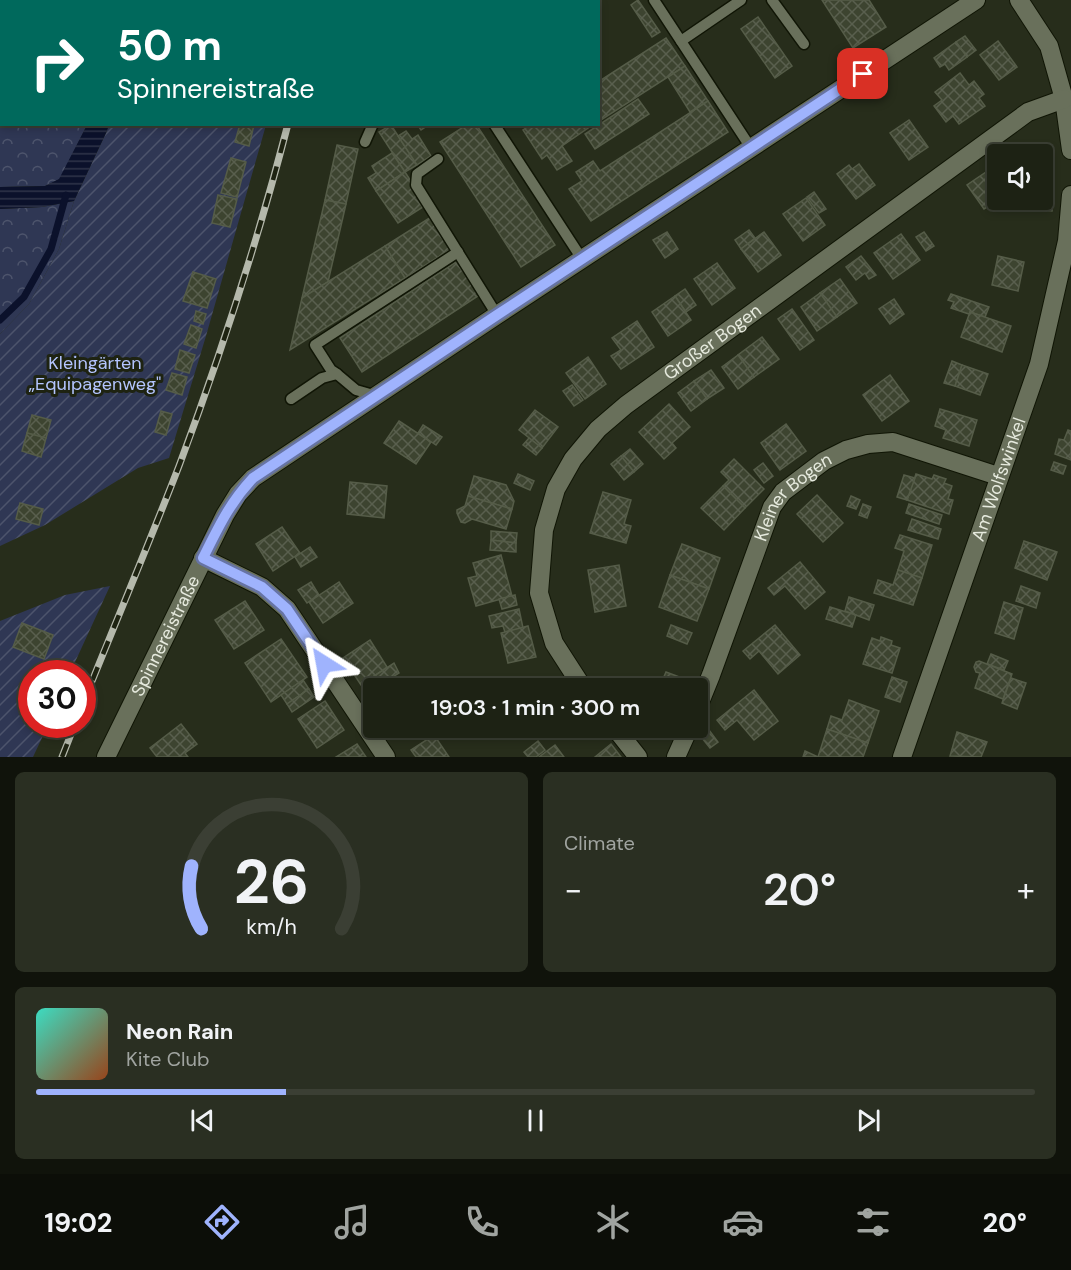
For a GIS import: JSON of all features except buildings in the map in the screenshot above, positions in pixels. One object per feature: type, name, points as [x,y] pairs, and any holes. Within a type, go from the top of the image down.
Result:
[{"type":"street","name":"Spinnereistraße","points":[[113,754],[203,558],[238,494],[253,478],[976,0]]},
{"type":"street","points":[[1019,0],[1049,46],[1064,99],[1071,150]]},
{"type":"street","name":"Großer Bogen","points":[[577,678],[554,643],[539,593],[544,530],[556,489],[573,459],[598,429],[626,405],[1028,112],[1064,99]]},
{"type":"street","name":"Am Wolfswinkel","points":[[902,757],[998,476],[1039,364],[1067,241],[1071,195]]},
{"type":"street","name":"Kleiner Bogen","points":[[708,682],[772,507],[783,492],[824,461],[846,450],[868,444],[893,442],[998,476]]},
{"type":"street","points":[[203,558],[262,587],[287,609],[386,757]]},
{"type":"street","points":[[623,738],[638,757]]},
{"type":"street","points":[[676,757],[684,738]]},
{"type":"lane","points":[[654,0],[751,148]]},
{"type":"lane","points":[[681,41],[741,0]]},
{"type":"lane","points":[[772,0],[804,44]]},
{"type":"lane","points":[[365,142],[372,126]]},
{"type":"lane","points":[[495,126],[582,259]]},
{"type":"lane","points":[[438,159],[417,174],[416,185],[497,315]]},
{"type":"lane","points":[[377,396],[357,390],[331,370],[315,345],[458,252]]},
{"type":"lane","points":[[291,399],[322,378],[337,374]]},
{"type":"green space","points":[[0,126],[86,126],[60,179],[45,186],[0,187]]},
{"type":"green space","name":"Kleingärten „Equipagenweg\"","points":[[109,126],[266,126],[169,458],[138,468],[45,525],[0,546],[0,334],[29,304],[59,249],[74,201]]},
{"type":"green space","points":[[74,201],[59,249],[29,304],[0,334],[0,209],[42,207]]},
{"type":"green space","points":[[110,586],[76,660],[18,660],[18,738],[42,738],[33,757],[0,757],[0,621],[65,595]]},
{"type":"shaded area","points":[[86,126],[109,126],[74,201],[42,207],[0,209],[0,187],[45,186],[59,179]]},
{"type":"waterway","points":[[0,320],[24,297],[51,249],[66,195]]},
{"type":"railway","points":[[96,671],[179,466],[210,382],[251,254],[287,126]]},
{"type":"railway","points":[[62,757],[69,738]]},
{"type":"route","points":[[324,664],[287,609],[262,587],[203,558],[238,494],[253,478],[271,465],[863,74]]}]
